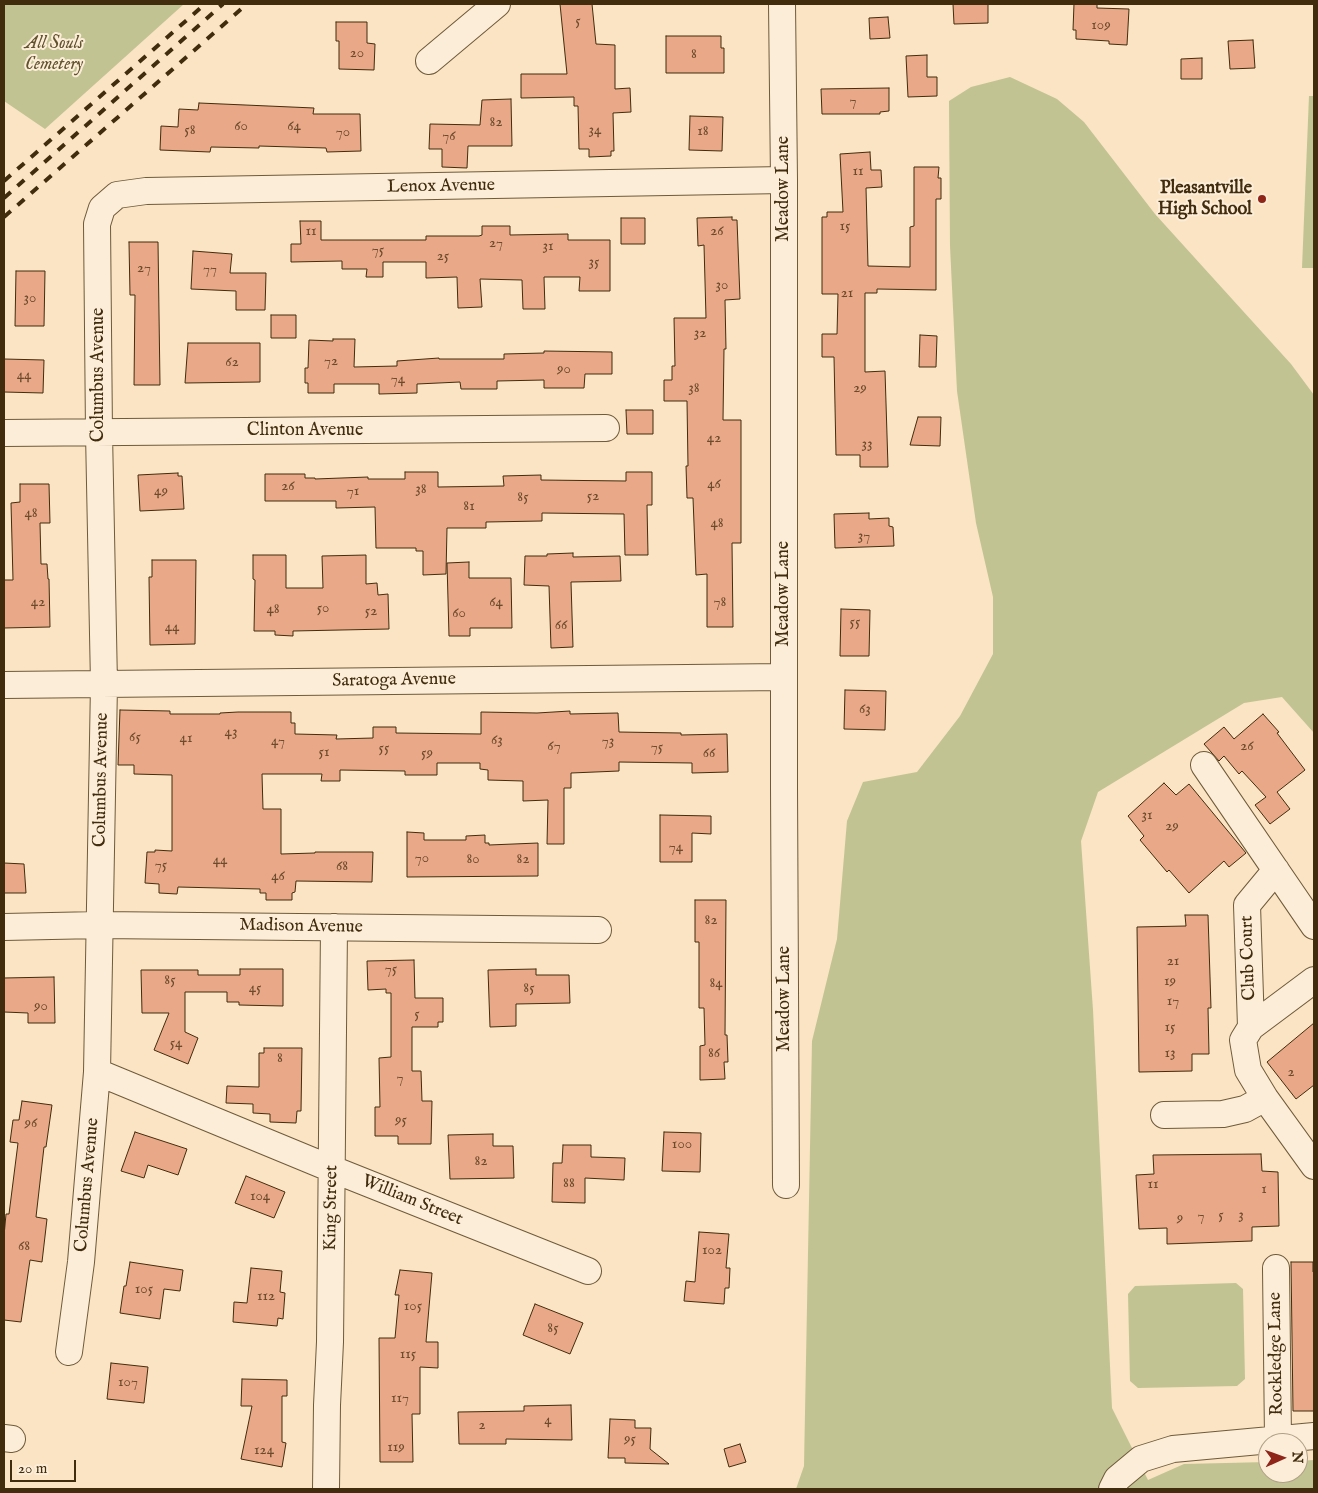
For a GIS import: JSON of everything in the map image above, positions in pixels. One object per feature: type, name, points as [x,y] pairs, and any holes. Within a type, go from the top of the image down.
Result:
[{"type":"street","points":[[429,61],[497,4]]},
{"type":"street","name":"Meadow Lane","points":[[782,4],[786,1185]]},
{"type":"street","name":"Lenox Avenue","points":[[102,208],[117,195],[146,192],[784,180]]},
{"type":"street","name":"Columbus Avenue","points":[[69,1352],[81,1262],[97,1072],[104,684],[99,433],[98,224],[102,208]]},
{"type":"street","name":"Clinton Avenue","points":[[4,433],[606,428]]},
{"type":"street","name":"Saratoga Avenue","points":[[4,685],[784,677]]},
{"type":"street","points":[[1204,765],[1314,926]]},
{"type":"street","name":"Club Court","points":[[1251,1027],[1247,905],[1276,870]]},
{"type":"street","name":"Madison Avenue","points":[[4,927],[99,925],[598,930]]},
{"type":"street","name":"King Street","points":[[326,1489],[330,1342],[334,927]]},
{"type":"street","name":"Club Court","points":[[1314,980],[1251,1027],[1242,1040],[1248,1070],[1265,1098],[1314,1166]]},
{"type":"street","name":"William Street","points":[[97,1072],[332,1169],[588,1271]]},
{"type":"street","points":[[1164,1115],[1223,1114],[1245,1109],[1265,1098]]},
{"type":"street","name":"Rockledge Lane","points":[[1276,1268],[1278,1433]]},
{"type":"street","points":[[1112,1489],[1117,1479],[1141,1460],[1173,1449],[1258,1441]]},
{"type":"green space","name":"All Souls Cemetery","points":[[4,4],[184,4],[45,129],[4,101]]},
{"type":"green space","points":[[1010,77],[1057,99],[1084,122],[1155,214],[1291,364],[1314,395],[1314,733],[1282,697],[1244,703],[1098,792],[1081,841],[1093,1010],[1112,1408],[1148,1480],[1184,1464],[1258,1462],[1258,1483],[1308,1483],[1308,1460],[1314,1460],[1314,1489],[796,1489],[804,1466],[812,1041],[837,939],[847,821],[863,782],[917,772],[960,716],[993,654],[993,597],[976,523],[957,391],[950,246],[949,101],[971,87]]},
{"type":"green space","points":[[1309,96],[1314,96],[1314,268],[1302,268]]},
{"type":"green space","points":[[1236,1283],[1243,1289],[1245,1379],[1237,1386],[1138,1388],[1130,1381],[1128,1294],[1135,1286]]},
{"type":"building","points":[[560,4],[592,4],[596,44],[615,45],[615,89],[630,88],[631,112],[613,113],[614,151],[611,151],[611,156],[589,157],[589,149],[579,149],[578,106],[574,106],[574,97],[521,98],[521,74],[567,74]]},
{"type":"building","points":[[953,4],[988,4],[988,23],[954,24]]},
{"type":"building","points":[[1074,4],[1097,4],[1097,8],[1129,9],[1127,45],[1109,44],[1109,41],[1076,39],[1076,30],[1073,30]]},
{"type":"building","points":[[888,17],[890,38],[870,39],[869,18]]},
{"type":"building","points":[[336,22],[367,22],[367,43],[375,44],[374,70],[339,69],[339,41],[336,41]]},
{"type":"building","points":[[666,36],[721,36],[721,48],[724,48],[724,73],[666,73]]},
{"type":"building","points":[[1253,40],[1255,68],[1230,69],[1228,41]]},
{"type":"building","points":[[927,55],[927,77],[937,77],[937,96],[908,97],[906,56]]},
{"type":"building","points":[[1202,58],[1202,79],[1181,79],[1181,59]]},
{"type":"building","points":[[889,88],[889,111],[880,112],[880,114],[822,114],[821,89]]},
{"type":"building","points":[[511,99],[512,146],[468,146],[467,168],[442,167],[442,149],[429,149],[430,124],[480,125],[482,100]]},
{"type":"building","points":[[199,103],[314,108],[313,114],[360,114],[361,151],[327,152],[326,148],[259,146],[259,148],[211,147],[210,152],[160,150],[161,126],[178,127],[179,109],[198,110]]},
{"type":"building","points":[[690,116],[723,117],[722,151],[689,150]]},
{"type":"building","points":[[870,152],[871,170],[881,170],[882,187],[866,188],[868,266],[910,267],[910,227],[914,226],[914,167],[939,167],[938,178],[941,178],[941,199],[936,199],[936,290],[877,289],[877,293],[865,293],[865,372],[885,371],[888,467],[860,467],[860,455],[836,455],[834,357],[822,357],[822,334],[837,334],[838,294],[822,294],[822,217],[827,217],[827,212],[843,212],[840,154]]},
{"type":"building","points":[[732,217],[732,220],[737,220],[740,299],[725,300],[726,349],[724,349],[723,420],[741,420],[741,543],[732,543],[733,627],[707,627],[707,574],[696,575],[693,498],[687,498],[687,401],[664,401],[664,380],[672,380],[672,366],[675,366],[674,318],[706,318],[704,245],[698,246],[697,218]]},
{"type":"building","points":[[621,218],[645,218],[645,244],[621,244]]},
{"type":"building","points":[[300,221],[321,221],[321,240],[426,240],[426,236],[479,236],[482,235],[482,226],[510,226],[510,235],[568,234],[568,240],[610,240],[610,291],[579,291],[580,277],[544,277],[545,309],[523,309],[522,280],[480,279],[482,307],[458,308],[457,277],[426,278],[426,262],[383,262],[383,277],[366,277],[367,269],[342,269],[342,261],[291,262],[291,244],[301,244]]},
{"type":"building","points":[[129,242],[158,242],[160,385],[134,385],[135,295],[130,295]]},
{"type":"building","points":[[193,251],[232,254],[230,273],[266,273],[265,310],[236,310],[236,291],[191,289]]},
{"type":"building","points":[[16,271],[45,271],[44,326],[15,326]]},
{"type":"building","points":[[271,315],[296,315],[296,338],[271,338]]},
{"type":"building","points":[[920,335],[937,336],[936,367],[919,367]]},
{"type":"building","points":[[333,339],[355,339],[354,367],[397,366],[397,361],[439,358],[504,359],[504,354],[544,353],[544,351],[612,352],[612,374],[585,374],[584,388],[544,388],[544,380],[497,381],[497,389],[461,389],[460,382],[417,384],[417,393],[379,394],[379,384],[334,384],[334,393],[308,393],[308,383],[305,383],[305,368],[308,368],[309,340],[333,341]]},
{"type":"building","points":[[188,343],[260,343],[260,382],[185,383]]},
{"type":"building","points":[[4,359],[44,360],[43,393],[4,392]]},
{"type":"building","points":[[626,410],[653,410],[653,434],[627,434]]},
{"type":"building","points":[[918,417],[941,417],[940,446],[910,445]]},
{"type":"building","points":[[405,472],[438,472],[438,487],[504,486],[503,476],[541,475],[541,480],[626,481],[626,472],[652,472],[652,505],[647,505],[648,555],[625,555],[624,514],[542,513],[542,521],[486,522],[486,528],[447,528],[446,574],[423,575],[423,551],[416,551],[416,548],[376,548],[375,507],[336,508],[336,501],[265,501],[265,474],[305,474],[305,478],[315,479],[368,477],[368,479],[405,479]]},
{"type":"building","points":[[178,473],[178,476],[182,476],[184,509],[140,511],[138,475]]},
{"type":"building","points":[[20,484],[49,484],[50,523],[40,523],[41,564],[47,564],[49,579],[50,627],[4,628],[4,580],[13,580],[11,503],[20,502]]},
{"type":"building","points":[[869,513],[869,519],[889,518],[889,526],[893,527],[894,546],[835,548],[834,514]]},
{"type":"building","points":[[573,553],[573,557],[620,556],[621,581],[571,582],[573,647],[551,648],[549,586],[524,585],[525,556]]},
{"type":"building","points":[[253,555],[286,555],[286,588],[323,588],[322,556],[366,555],[366,584],[377,583],[378,595],[388,594],[389,629],[293,631],[293,636],[275,635],[275,631],[254,631],[255,580],[253,579]]},
{"type":"building","points":[[152,560],[196,560],[195,644],[150,645],[149,577],[152,577]]},
{"type":"building","points":[[469,562],[469,578],[511,578],[512,628],[470,628],[470,636],[449,636],[447,563]]},
{"type":"building","points":[[841,609],[870,610],[869,656],[840,656]]},
{"type":"building","points":[[845,690],[886,691],[885,730],[844,729]]},
{"type":"building","points":[[120,710],[170,711],[170,714],[291,712],[291,723],[295,723],[295,734],[337,735],[336,739],[373,738],[373,727],[396,727],[396,733],[481,734],[481,712],[537,713],[570,711],[570,714],[618,713],[619,732],[681,733],[681,735],[727,734],[728,772],[692,773],[692,763],[619,762],[619,771],[571,773],[571,788],[564,788],[564,844],[547,844],[548,800],[523,801],[523,781],[488,780],[488,770],[480,769],[480,763],[437,763],[437,775],[405,775],[405,771],[340,770],[340,781],[321,781],[322,774],[262,774],[263,809],[281,809],[281,854],[373,852],[372,882],[296,881],[292,900],[266,900],[266,893],[260,893],[260,889],[178,887],[177,894],[159,893],[159,884],[145,883],[147,852],[155,852],[155,850],[172,851],[172,775],[134,774],[134,765],[118,765]]},
{"type":"building","points":[[1263,714],[1279,732],[1277,733],[1305,770],[1277,792],[1290,809],[1270,824],[1255,805],[1266,797],[1242,771],[1239,774],[1224,756],[1219,761],[1204,744],[1224,727],[1234,739]]},
{"type":"building","points":[[1164,783],[1176,795],[1189,784],[1246,853],[1229,867],[1224,861],[1189,893],[1169,870],[1167,872],[1140,840],[1144,836],[1128,816]]},
{"type":"building","points":[[660,815],[711,816],[711,834],[692,833],[692,862],[660,862]]},
{"type":"building","points":[[407,832],[424,833],[424,840],[466,840],[466,836],[485,835],[485,843],[489,843],[489,845],[538,843],[538,876],[407,877]]},
{"type":"building","points":[[4,863],[24,864],[26,893],[4,893]]},
{"type":"building","points":[[695,900],[726,900],[725,1035],[727,1035],[728,1062],[724,1062],[725,1079],[700,1080],[700,1046],[705,1045],[704,1008],[699,1008],[699,942],[695,942]]},
{"type":"building","points":[[1185,915],[1208,915],[1211,1008],[1208,1008],[1209,1054],[1192,1054],[1192,1071],[1139,1072],[1137,927],[1186,926]]},
{"type":"building","points":[[414,960],[415,998],[443,998],[443,1022],[438,1022],[438,1027],[412,1027],[412,1071],[421,1071],[422,1101],[432,1101],[431,1144],[398,1144],[398,1136],[375,1136],[375,1107],[380,1107],[379,1058],[391,1057],[391,993],[386,993],[386,989],[368,990],[367,961]]},
{"type":"building","points":[[240,969],[283,969],[283,1006],[239,1005],[239,1002],[227,1002],[227,992],[185,992],[185,1032],[198,1038],[188,1064],[154,1050],[169,1013],[142,1013],[141,970],[198,970],[198,975],[240,975]]},
{"type":"building","points":[[536,969],[536,975],[569,975],[570,1003],[516,1004],[516,1026],[490,1027],[488,970]]},
{"type":"building","points":[[54,977],[55,1023],[28,1023],[28,1013],[4,1012],[4,978]]},
{"type":"building","points":[[1314,1023],[1314,1085],[1296,1099],[1267,1062]]},
{"type":"building","points":[[264,1048],[302,1048],[301,1111],[297,1111],[296,1123],[270,1122],[270,1114],[253,1113],[253,1104],[226,1103],[227,1086],[259,1087],[259,1053],[264,1053]]},
{"type":"building","points":[[22,1101],[52,1105],[46,1147],[44,1147],[36,1217],[47,1219],[42,1262],[30,1260],[21,1322],[4,1320],[4,1236],[6,1214],[9,1214],[18,1143],[10,1142],[13,1120],[19,1120]]},
{"type":"building","points":[[135,1132],[187,1149],[178,1175],[148,1165],[144,1178],[121,1171]]},
{"type":"building","points":[[664,1132],[701,1133],[700,1172],[662,1171]]},
{"type":"building","points":[[493,1134],[493,1146],[513,1146],[514,1178],[450,1179],[448,1135]]},
{"type":"building","points":[[563,1145],[591,1145],[591,1157],[625,1158],[624,1180],[585,1178],[585,1203],[552,1202],[553,1163],[562,1163]]},
{"type":"building","points":[[1261,1154],[1262,1171],[1278,1172],[1279,1226],[1252,1227],[1252,1241],[1167,1244],[1167,1228],[1139,1229],[1136,1175],[1154,1174],[1153,1155]]},
{"type":"building","points":[[246,1176],[285,1192],[274,1218],[235,1203]]},
{"type":"building","points":[[699,1232],[729,1234],[726,1268],[730,1268],[729,1288],[725,1288],[724,1304],[684,1301],[686,1281],[695,1282]]},
{"type":"building","points":[[130,1262],[183,1270],[180,1291],[164,1289],[160,1319],[120,1313]]},
{"type":"building","points":[[1291,1262],[1313,1262],[1314,1411],[1293,1411]]},
{"type":"building","points":[[251,1268],[282,1271],[280,1292],[285,1293],[283,1319],[278,1318],[277,1326],[233,1322],[234,1302],[247,1303]]},
{"type":"building","points":[[400,1270],[432,1273],[426,1342],[438,1342],[438,1368],[420,1367],[420,1414],[412,1414],[413,1462],[380,1462],[379,1338],[395,1338],[399,1295],[395,1295]]},
{"type":"building","points":[[535,1304],[583,1323],[570,1354],[523,1335]]},
{"type":"building","points":[[111,1363],[148,1367],[144,1403],[107,1399]]},
{"type":"building","points":[[242,1379],[287,1380],[287,1396],[282,1396],[282,1442],[286,1443],[282,1467],[241,1459],[252,1406],[241,1406]]},
{"type":"building","points":[[571,1405],[572,1440],[506,1439],[506,1444],[459,1444],[458,1412],[524,1411],[524,1406]]},
{"type":"building","points":[[610,1419],[635,1420],[635,1428],[651,1428],[650,1449],[669,1464],[625,1463],[625,1458],[608,1458]]},
{"type":"building","points":[[740,1444],[746,1462],[729,1467],[724,1449]]},
{"type":"railway","points":[[4,181],[205,4]]},
{"type":"railway","points":[[4,198],[223,4]]},
{"type":"railway","points":[[4,217],[247,4]]},
{"type":"place","name":"Pleasantville High School","points":[[1262,199]]}]
